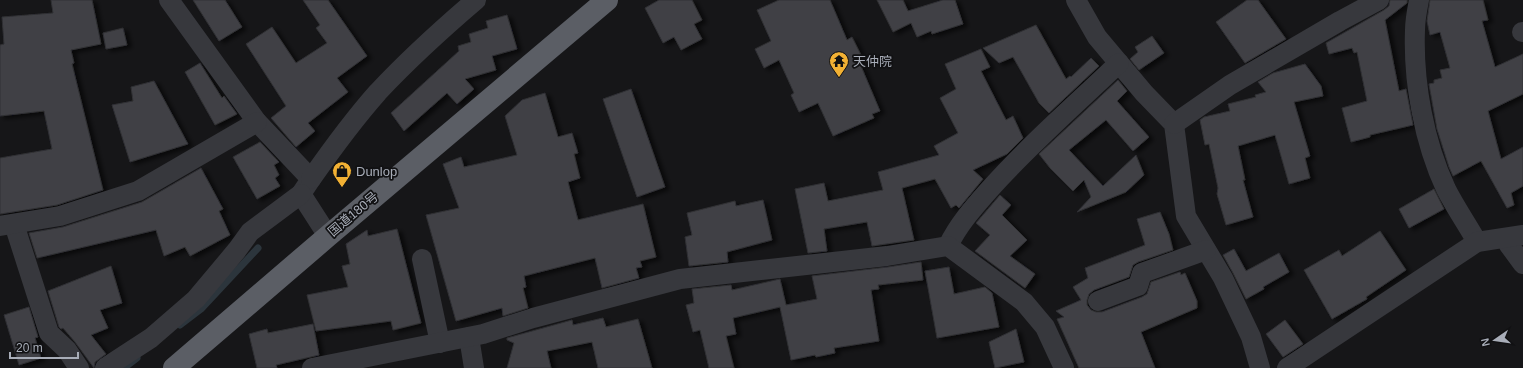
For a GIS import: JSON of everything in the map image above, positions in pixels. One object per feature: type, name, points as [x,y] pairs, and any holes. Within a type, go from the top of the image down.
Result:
[{"type":"highway","name":"国道180号","points":[[174,368],[607,0]]},
{"type":"street","points":[[170,0],[257,122],[306,187],[328,236]]},
{"type":"street","points":[[105,368],[151,338],[190,304],[237,250],[250,232],[306,187],[351,124],[378,93],[432,38],[476,0]]},
{"type":"street","points":[[1076,0],[1097,37],[1144,93],[1174,124],[1186,216],[1223,278],[1251,338],[1260,368]]},
{"type":"street","points":[[1174,124],[1230,85],[1379,0]]},
{"type":"street","points":[[1419,0],[1415,29],[1415,64],[1421,105],[1431,149],[1446,189],[1477,242]]},
{"type":"street","points":[[948,246],[955,231],[964,218],[1008,169],[1119,64]]},
{"type":"street","points":[[79,368],[67,350],[49,333],[7,225],[60,216],[138,191],[257,122]]},
{"type":"street","points":[[1287,368],[1477,242],[1515,236]]},
{"type":"street","points":[[1515,236],[1509,245],[1523,264]]},
{"type":"street","points":[[312,368],[483,334],[533,318],[680,280],[887,256],[948,246],[1024,302],[1045,327],[1064,368]]},
{"type":"street","points":[[1098,300],[1138,286],[1142,273],[1206,250]]},
{"type":"street","points":[[422,259],[440,343]]},
{"type":"street","points":[[469,336],[474,368]]},
{"type":"building","points":[[51,0],[92,0],[101,44],[71,50],[74,63],[72,64],[103,190],[57,205],[0,214],[0,158],[52,149],[44,111],[0,116],[0,45],[4,44],[2,17],[53,13]]},
{"type":"building","points":[[193,0],[225,0],[242,27],[219,41]]},
{"type":"building","points":[[303,0],[328,0],[367,56],[337,78],[348,92],[308,123],[315,131],[296,147],[271,118],[286,106],[246,44],[272,27],[296,63],[327,43],[316,28],[320,25]]},
{"type":"building","points":[[659,0],[692,0],[702,20],[694,24],[702,39],[681,50],[674,37],[663,43],[645,8]]},
{"type":"building","points":[[779,0],[830,0],[847,40],[852,37],[862,57],[858,59],[880,111],[872,114],[874,118],[833,136],[818,103],[799,112],[791,95],[794,93],[779,60],[764,68],[755,49],[771,41],[757,10]]},
{"type":"building","points":[[877,0],[903,0],[908,11],[943,0],[955,0],[963,24],[932,34],[931,31],[917,37],[911,23],[893,32]]},
{"type":"building","points":[[1247,0],[1258,0],[1286,39],[1245,63],[1216,22]]},
{"type":"building","points":[[1390,0],[1407,0],[1407,3],[1385,20],[1399,91],[1406,89],[1413,125],[1370,135],[1370,137],[1351,142],[1342,108],[1367,101],[1357,52],[1354,53],[1352,48],[1329,54],[1326,43],[1384,10],[1389,6]]},
{"type":"building","points":[[1430,0],[1483,0],[1488,20],[1482,21],[1495,67],[1523,54],[1523,94],[1488,111],[1501,159],[1523,147],[1523,186],[1511,193],[1514,205],[1507,208],[1481,161],[1453,176],[1449,167],[1437,129],[1429,84],[1434,83],[1434,80],[1442,78],[1440,70],[1450,68],[1440,32],[1430,35],[1427,21]]},
{"type":"building","points":[[507,15],[517,49],[492,56],[496,70],[465,79],[474,89],[457,104],[447,93],[404,131],[391,113],[459,51],[458,46],[471,42],[469,34],[488,28],[486,21]]},
{"type":"building","points":[[1036,25],[1066,79],[1070,76],[1071,77],[1091,58],[1099,66],[1049,113],[1039,103],[1013,57],[999,63],[983,48]]},
{"type":"building","points":[[123,28],[127,45],[106,49],[103,33]]},
{"type":"building","points":[[1152,36],[1164,53],[1139,70],[1130,59],[1138,52],[1135,47]]},
{"type":"building","points":[[981,49],[990,67],[981,71],[1006,120],[1013,116],[1023,138],[1007,154],[973,170],[983,179],[959,208],[956,205],[951,208],[935,179],[902,188],[914,240],[872,246],[867,222],[824,229],[827,251],[808,253],[795,189],[824,183],[828,201],[883,190],[878,172],[939,155],[934,146],[958,133],[940,98],[956,89],[945,64]]},
{"type":"building","points":[[200,63],[222,98],[224,96],[237,114],[215,125],[185,72]]},
{"type":"building","points":[[1305,64],[1321,86],[1323,96],[1294,102],[1310,156],[1305,158],[1310,178],[1289,184],[1275,135],[1238,146],[1245,180],[1243,180],[1253,217],[1226,225],[1217,194],[1218,188],[1209,144],[1205,145],[1200,120],[1204,117],[1230,111],[1228,104],[1256,97],[1255,95],[1266,92],[1258,82],[1273,73]]},
{"type":"building","points":[[1118,80],[1127,91],[1117,101],[1149,137],[1133,151],[1106,120],[1069,150],[1103,186],[1136,155],[1144,175],[1126,192],[1077,212],[1091,197],[1084,180],[1073,191],[1050,168],[1039,154]]},
{"type":"building","points":[[154,81],[188,144],[130,162],[112,105],[133,101],[131,87]]},
{"type":"building","points":[[631,89],[665,187],[637,197],[603,99]]},
{"type":"building","points":[[545,93],[558,137],[572,133],[578,153],[574,154],[580,178],[568,182],[578,220],[643,204],[656,257],[640,261],[642,267],[636,268],[639,278],[602,288],[595,258],[524,276],[526,287],[523,288],[528,308],[503,316],[502,308],[456,321],[426,215],[459,208],[443,164],[461,157],[464,167],[517,155],[505,116],[522,100]]},
{"type":"building","points":[[260,142],[279,162],[274,165],[279,175],[275,178],[280,186],[257,199],[233,157]]},
{"type":"building","points":[[201,168],[223,209],[219,211],[230,235],[190,256],[185,247],[164,256],[156,230],[37,258],[29,233],[63,227],[142,202]]},
{"type":"building","points":[[1434,189],[1444,209],[1409,228],[1399,209]]},
{"type":"building","points":[[1000,195],[1011,205],[1002,215],[1027,240],[1010,256],[1035,274],[1025,288],[975,251],[990,235],[976,223]]},
{"type":"building","points":[[763,200],[772,240],[727,252],[728,262],[689,266],[685,237],[692,235],[687,213],[735,201],[736,206]]},
{"type":"building","points":[[1160,212],[1169,234],[1173,250],[1133,265],[1129,277],[1094,290],[1089,294],[1087,305],[1091,310],[1102,312],[1142,297],[1147,294],[1151,282],[1180,272],[1181,275],[1185,273],[1197,301],[1197,308],[1141,332],[1155,368],[1079,368],[1057,319],[1064,317],[1056,311],[1081,300],[1073,287],[1088,278],[1085,268],[1145,245],[1137,219]]},
{"type":"building","points":[[397,229],[421,323],[393,330],[391,321],[316,331],[307,295],[348,287],[342,266],[350,264],[346,244],[367,230],[368,236]]},
{"type":"building","points":[[1380,231],[1406,270],[1366,297],[1367,299],[1332,319],[1304,270],[1339,250],[1342,256]]},
{"type":"building","points":[[1234,249],[1246,271],[1279,253],[1289,272],[1246,299],[1223,255]]},
{"type":"building","points":[[921,262],[923,280],[878,285],[879,289],[871,290],[879,341],[834,348],[835,353],[816,357],[815,355],[791,360],[780,307],[733,318],[736,334],[726,336],[734,368],[709,368],[700,330],[693,332],[686,305],[694,303],[692,289],[731,285],[732,290],[780,279],[786,305],[817,299],[812,276]]},
{"type":"building","points":[[111,266],[122,303],[100,310],[108,328],[91,335],[106,354],[95,362],[94,368],[75,342],[63,328],[61,329],[59,327],[48,291]]},
{"type":"building","points":[[949,267],[954,294],[985,287],[992,293],[999,327],[937,338],[925,271]]},
{"type":"building","points":[[29,307],[38,337],[35,338],[41,358],[19,365],[4,315]]},
{"type":"building","points":[[603,318],[606,327],[638,319],[652,368],[598,368],[592,342],[547,351],[551,368],[507,368],[514,343],[507,340],[507,338],[572,320],[573,325]]},
{"type":"building","points":[[1285,320],[1303,344],[1283,357],[1266,334]]},
{"type":"building","points":[[313,324],[319,355],[276,365],[277,368],[257,368],[249,334],[267,329],[268,333]]},
{"type":"building","points":[[1016,329],[1024,362],[995,368],[989,342]]},
{"type":"waterway","points":[[180,325],[201,309],[258,248]]},
{"type":"waterway","points":[[124,368],[137,358]]},
{"type":"place","name":"天仲院","points":[[839,78]]},
{"type":"place","name":"Dunlop","points":[[342,188]]}]
